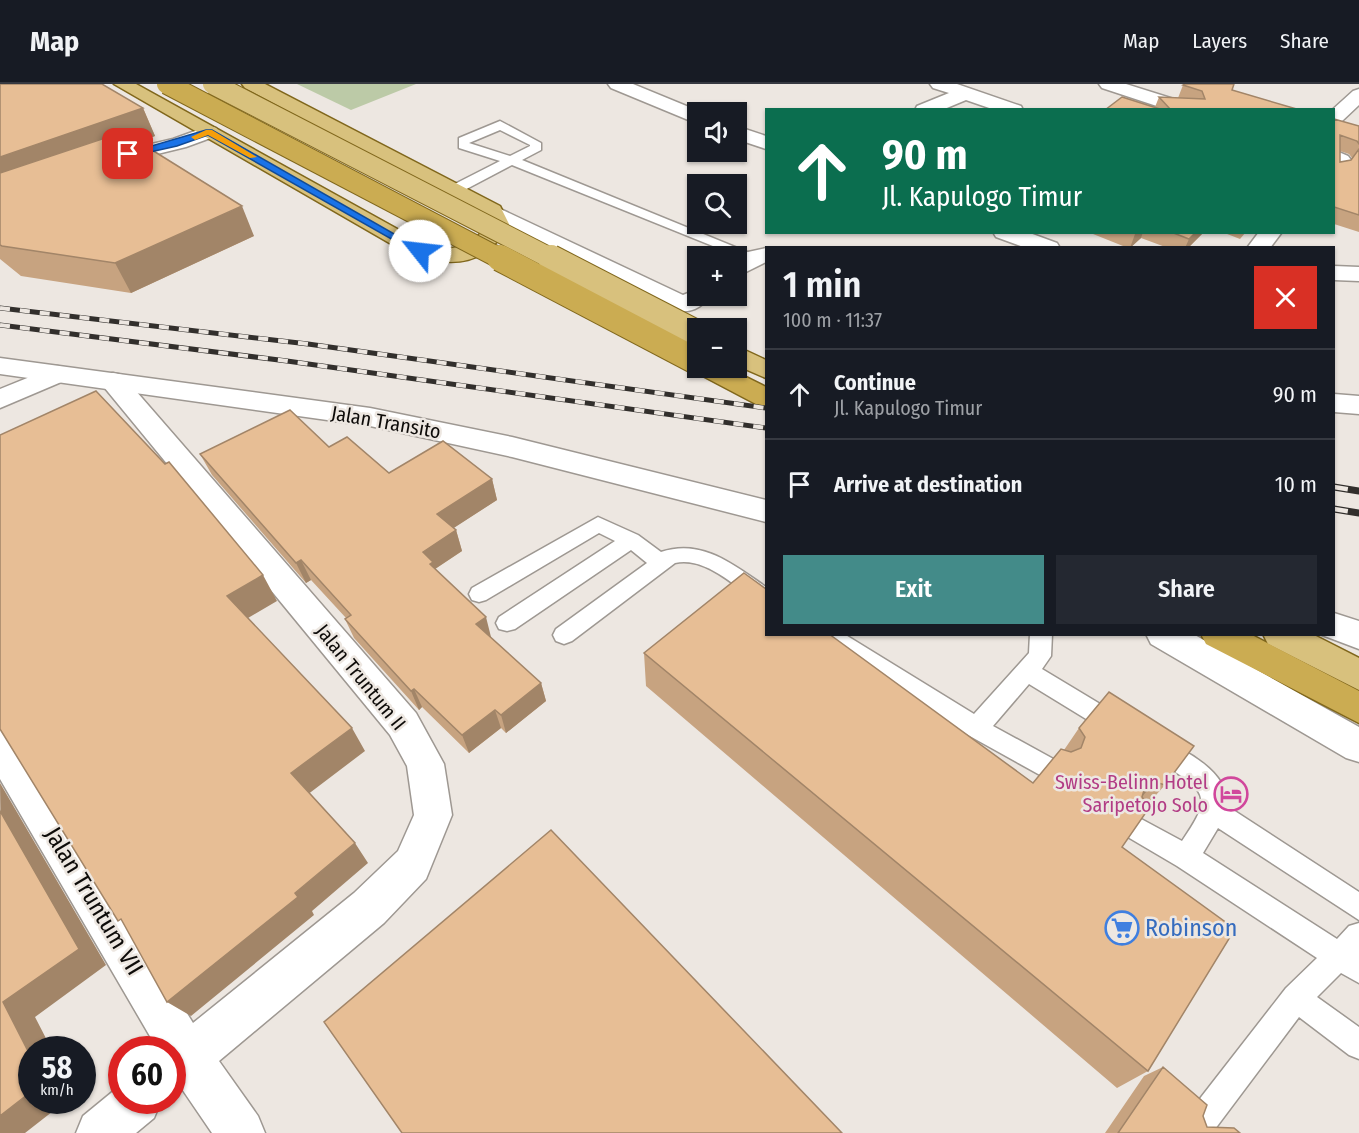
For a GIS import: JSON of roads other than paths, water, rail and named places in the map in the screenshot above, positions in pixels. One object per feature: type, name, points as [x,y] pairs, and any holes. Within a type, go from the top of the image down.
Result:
[{"type":"highway","points":[[167,84],[687,356]]},
{"type":"highway","points":[[727,378],[765,397]]},
{"type":"highway","points":[[1208,644],[1359,708]]},
{"type":"main road","points":[[123,84],[420,251],[435,256],[463,255],[486,243],[498,224],[492,211],[251,84]]},
{"type":"main road","points":[[213,84],[687,328]]},
{"type":"main road","points":[[747,360],[765,369]]},
{"type":"main road","points":[[1284,636],[1359,675]]},
{"type":"street","points":[[618,84],[687,113]]},
{"type":"street","points":[[939,84],[1008,108]]},
{"type":"street","points":[[1108,84],[1183,108]]},
{"type":"street","points":[[929,108],[966,93]]},
{"type":"street","points":[[1335,116],[1359,95]]},
{"type":"street","points":[[88,168],[128,154],[183,141],[209,132]]},
{"type":"street","points":[[747,136],[765,143]]},
{"type":"street","points":[[1335,156],[1341,159],[1335,167]]},
{"type":"street","points":[[492,211],[684,305],[687,303]]},
{"type":"street","points":[[1010,234],[1044,246]]},
{"type":"street","points":[[1260,246],[1269,234]]},
{"type":"street","points":[[1335,273],[1359,274]]},
{"type":"street","name":"Jalan Transito","points":[[0,366],[370,417],[512,447],[765,511]]},
{"type":"street","points":[[0,399],[57,374]]},
{"type":"street","name":"Jalan Truntum II","points":[[113,381],[402,724],[425,764],[433,815],[412,865],[369,908],[186,1059]]},
{"type":"street","points":[[1335,403],[1359,405]]},
{"type":"street","points":[[1335,626],[1359,635]]},
{"type":"street","points":[[1172,636],[1208,644],[1359,746]]},
{"type":"street","name":"Jalan Truntum VII","points":[[0,745],[164,1036]]},
{"type":"street","name":"Jalan Truntum VII","points":[[186,1071],[241,1133]]},
{"type":"street","points":[[100,1133],[122,1114]]},
{"type":"lane","points":[[452,190],[513,161],[753,261]]},
{"type":"lane","points":[[479,594],[591,526],[605,526],[631,540],[662,562]]},
{"type":"lane","points":[[507,623],[631,540]]},
{"type":"lane","points":[[564,635],[662,562],[679,555],[695,555],[765,596]]},
{"type":"lane","points":[[829,636],[976,728],[1049,769]]},
{"type":"lane","points":[[976,728],[1040,656],[1041,636]]},
{"type":"lane","points":[[1027,672],[1202,777],[1214,797],[1214,811],[1186,857]]},
{"type":"lane","points":[[1214,811],[1359,907]]},
{"type":"lane","points":[[1130,825],[1352,953],[1296,998],[1199,1125]]},
{"type":"lane","points":[[1296,998],[1359,1045]]},
{"type":"railway","points":[[0,308],[308,344],[765,408]]},
{"type":"railway","points":[[0,325],[287,361],[765,428]]},
{"type":"railway","points":[[1335,487],[1359,491]]},
{"type":"railway","points":[[1335,509],[1359,513]]},
{"type":"place","name":"Swiss-Belinn Hotel Saripetojo Solo","points":[[1231,794]]},
{"type":"place","name":"Robinson","points":[[1122,928]]}]
